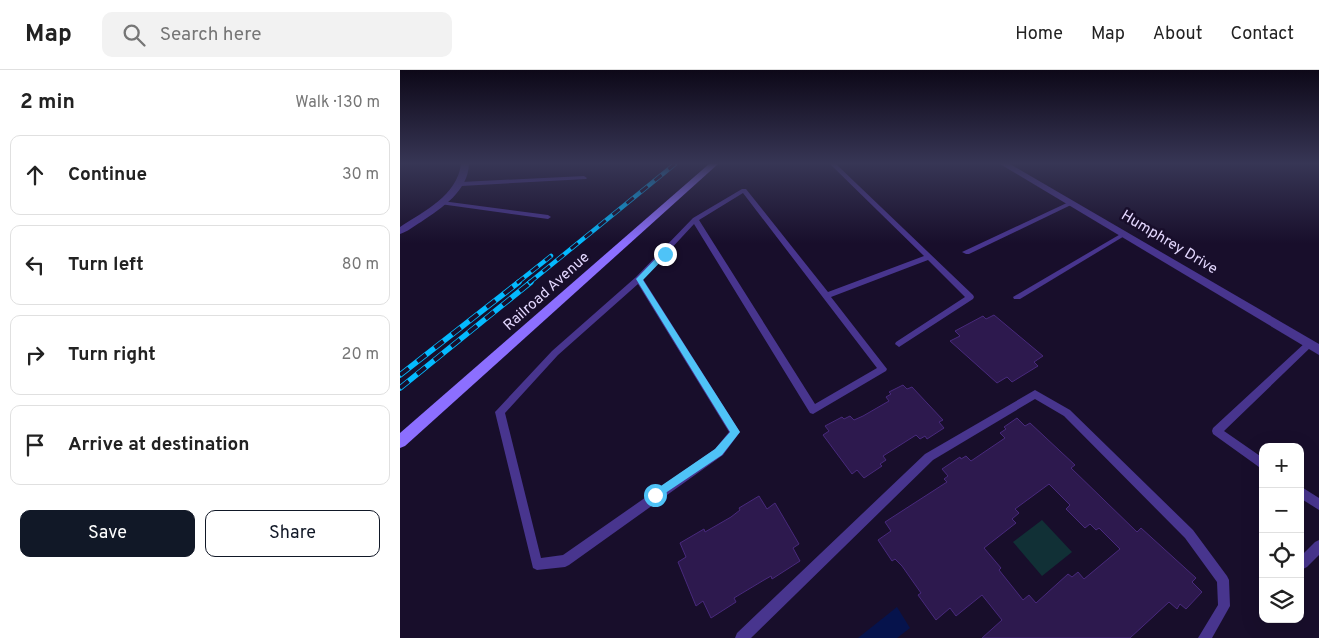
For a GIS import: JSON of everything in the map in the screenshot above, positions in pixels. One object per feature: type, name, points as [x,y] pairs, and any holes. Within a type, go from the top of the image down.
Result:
[{"type":"main road","name":"Railroad Avenue","points":[[400,442],[684,191]]},
{"type":"street","points":[[400,231],[442,203],[454,191]]},
{"type":"street","name":"Humphrey Drive","points":[[1050,191],[1319,350]]},
{"type":"lane","points":[[639,279],[735,432],[719,452],[565,561],[537,564],[500,412],[555,353],[639,279],[695,219],[743,191]]},
{"type":"lane","points":[[695,219],[813,410],[883,369],[744,191]]},
{"type":"lane","points":[[860,191],[970,297],[899,344]]},
{"type":"lane","points":[[442,203],[548,217]]},
{"type":"lane","points":[[966,252],[1072,203]]},
{"type":"lane","points":[[1017,297],[1124,234]]},
{"type":"lane","points":[[826,296],[928,257]]},
{"type":"lane","points":[[1259,461],[1217,430],[1309,344]]},
{"type":"lane","points":[[742,638],[929,457],[1035,394],[1068,412],[1189,534],[1223,580],[1224,606],[1205,638]]},
{"type":"lane","points":[[1304,494],[1319,505]]},
{"type":"lane","points":[[1304,562],[1319,546]]},
{"type":"green space","points":[[1042,520],[1072,552],[1042,576],[1013,542]]},
{"type":"shaded area","points":[[897,607],[910,628],[897,638],[858,638]]},
{"type":"building","points":[[994,315],[1043,356],[1034,362],[1038,366],[1012,382],[1007,377],[997,383],[950,341],[960,336],[955,331],[983,316],[986,319]]},
{"type":"building","points":[[903,385],[907,389],[912,387],[943,420],[939,422],[944,428],[927,439],[925,436],[920,439],[916,435],[883,456],[886,460],[880,464],[882,466],[864,478],[857,470],[852,474],[823,435],[829,431],[825,426],[842,417],[844,419],[850,416],[854,420],[863,416],[889,401],[886,397],[891,394],[889,392]]},
{"type":"building","points":[[1017,418],[1025,426],[1030,423],[1075,465],[1071,468],[1137,532],[1141,528],[1196,578],[1192,582],[1202,592],[1186,609],[1180,604],[1177,609],[1169,602],[1130,638],[982,638],[1002,620],[982,595],[956,616],[950,608],[936,620],[918,595],[921,593],[902,566],[895,559],[892,561],[878,540],[891,531],[885,522],[947,482],[944,479],[948,476],[942,469],[960,457],[961,459],[966,456],[971,461],[1005,438],[1000,433],[1006,429],[1004,427]],"holes":[[[1049,484],[1070,505],[1066,509],[1085,528],[1090,524],[1096,530],[1099,528],[1120,549],[1084,579],[1078,572],[1072,577],[1068,574],[1036,603],[1029,595],[1023,600],[999,570],[1001,568],[984,548],[1016,523],[1012,519],[1019,513],[1015,509]]]},
{"type":"building","points":[[759,496],[767,509],[775,503],[799,544],[793,548],[800,561],[772,579],[771,576],[734,598],[736,602],[711,618],[703,601],[696,606],[678,562],[686,557],[680,543],[704,529],[705,532],[731,517],[740,510],[739,508]]},
{"type":"railway","points":[[529,283],[642,191]]},
{"type":"railway","points":[[517,283],[551,256]]},
{"type":"railway","points":[[400,375],[519,282]]},
{"type":"railway","points":[[400,388],[531,282]]},
{"type":"route","points":[[655,495],[719,452],[735,432],[639,279],[665,254]]}]
